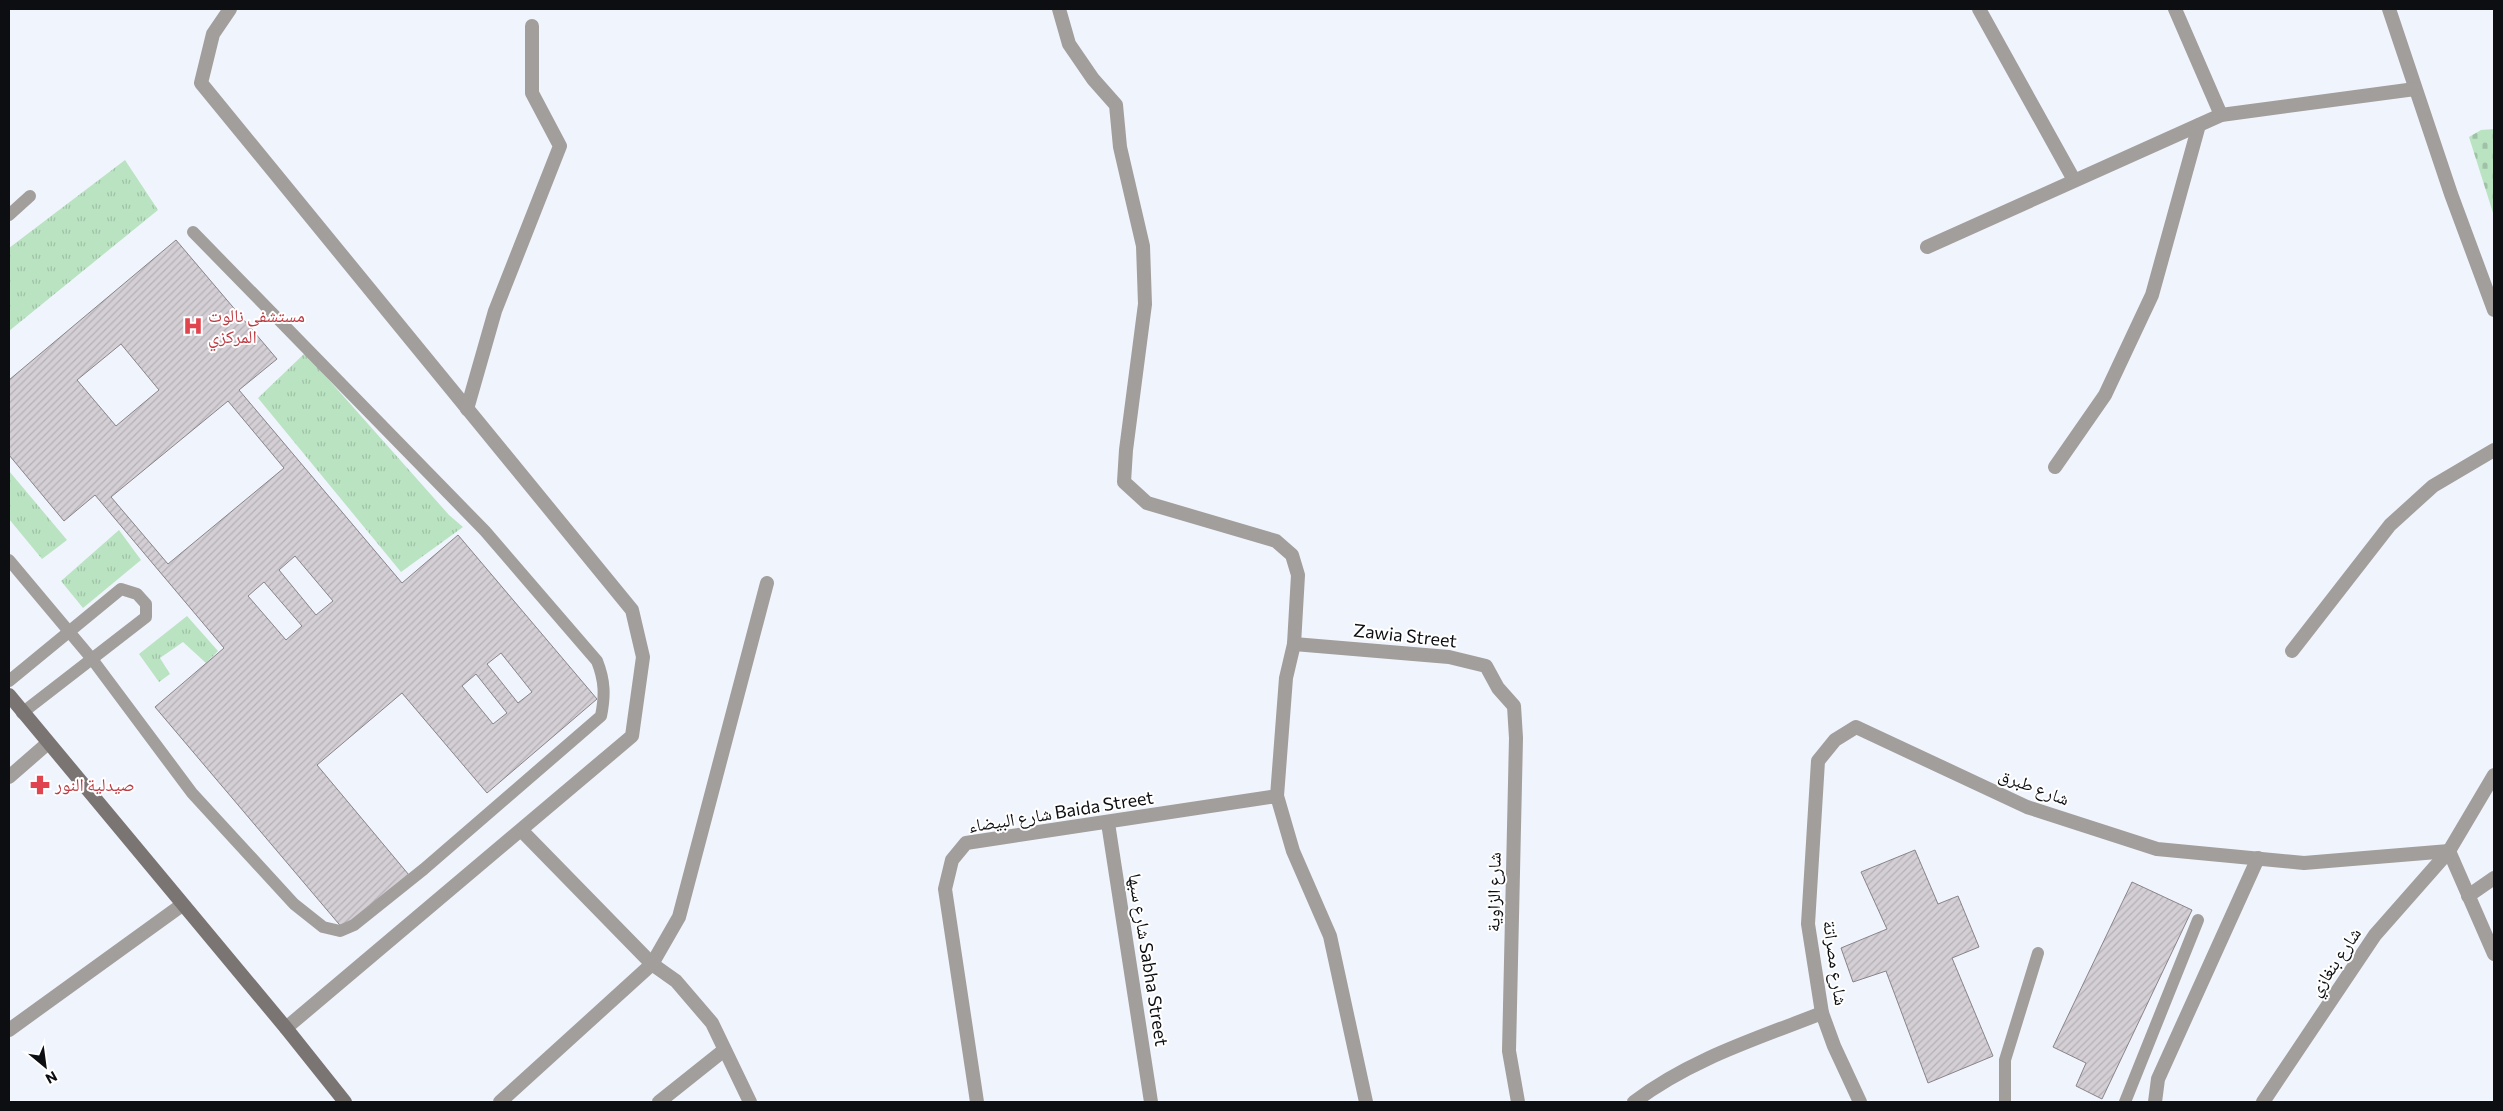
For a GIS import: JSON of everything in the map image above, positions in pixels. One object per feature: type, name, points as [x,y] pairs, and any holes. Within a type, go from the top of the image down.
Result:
[{"type":"main road","points":[[9,695],[22,713],[286,1028],[345,1102]]},
{"type":"street","points":[[230,9],[213,34],[201,83],[632,610],[643,657],[632,736],[522,831],[286,1028]]},
{"type":"street","points":[[1059,9],[1068,44],[1093,79],[1116,105],[1120,147],[1143,246],[1145,304],[1126,450],[1124,482],[1147,502],[1276,540],[1292,555],[1298,575],[1294,644],[1286,678],[1277,796],[1293,851],[1330,936],[1366,1102]]},
{"type":"street","points":[[1979,9],[2074,180]]},
{"type":"street","points":[[2175,9],[2221,116]]},
{"type":"street","points":[[2401,9],[2391,14],[2451,194],[2494,305]]},
{"type":"street","points":[[467,408],[495,311],[560,146],[532,93],[532,26]]},
{"type":"street","points":[[1927,247],[2221,116],[2415,89]]},
{"type":"street","points":[[2055,467],[2105,395],[2152,294],[2199,125]]},
{"type":"street","points":[[2292,651],[2390,525],[2433,486],[2494,450]]},
{"type":"street","points":[[500,1102],[652,964],[679,917],[767,583]]},
{"type":"street","name":"Zawia Street","points":[[1294,644],[1449,657],[1486,666],[1498,688]]},
{"type":"street","name":"شارع الزاوية","points":[[1498,688],[1514,706],[1515,777],[1509,1051],[1518,1102]]},
{"type":"street","name":"شارع طبرق","points":[[1818,761],[1835,740],[1856,727],[2027,808],[2157,849],[2258,858]]},
{"type":"street","points":[[9,777],[48,743]]},
{"type":"street","name":"شارع مصراتة","points":[[1818,761],[1808,924],[1822,1014],[1834,1046],[1860,1102]]},
{"type":"street","name":"شارع بنغازي","points":[[2263,1102],[2375,935],[2449,851],[2494,775]]},
{"type":"street","name":"شارع البيضاء Baida Street","points":[[977,1102],[945,889],[952,860],[966,843],[1277,796]]},
{"type":"street","name":"شارع سبها Sabha Street","points":[[1108,823],[1151,1102]]},
{"type":"street","points":[[522,831],[652,964],[676,981],[712,1024],[723,1051],[750,1102]]},
{"type":"street","points":[[2155,1102],[2158,1079],[2258,858],[2304,863],[2449,851],[2494,954]]},
{"type":"street","points":[[2468,896],[2494,878]]},
{"type":"street","points":[[9,1030],[182,904]]},
{"type":"street","points":[[1634,1102],[1663,1080],[1702,1060],[1822,1014]]},
{"type":"street","points":[[659,1102],[723,1051]]},
{"type":"lane","points":[[9,215],[30,196]]},
{"type":"lane","points":[[9,560],[92,659],[192,793],[294,904],[323,927],[340,931],[354,925],[424,869],[601,716],[605,699],[604,679],[597,662],[485,531],[193,232]]},
{"type":"lane","points":[[9,681],[70,633],[121,589],[137,594],[146,604],[146,618],[22,713]]},
{"type":"lane","points":[[2125,1102],[2198,920]]},
{"type":"lane","points":[[2004,1102],[2005,1060],[2038,953]]},
{"type":"green space","points":[[2494,129],[2494,216],[2469,137],[2481,130]]},
{"type":"green space","points":[[125,160],[158,210],[9,331],[9,248]]},
{"type":"green space","points":[[305,353],[449,515],[463,527],[401,572],[258,398]]},
{"type":"green space","points":[[9,471],[67,540],[42,559],[9,519]]},
{"type":"green space","points":[[119,530],[141,560],[83,608],[61,581]]},
{"type":"green space","points":[[187,616],[218,651],[206,663],[183,642],[160,658],[170,674],[159,682],[139,654]]},
{"type":"building","points":[[176,240],[277,359],[239,390],[402,583],[458,535],[597,699],[487,793],[402,693],[317,765],[409,875],[344,930],[155,707],[224,648],[95,495],[64,521],[9,455],[9,380]],"holes":[[[121,344],[159,390],[116,426],[77,380]],[[228,401],[284,468],[168,564],[111,497]],[[295,556],[333,601],[316,615],[279,570]],[[264,582],[302,626],[286,640],[248,596]],[[501,653],[532,692],[518,703],[487,664]],[[476,674],[507,713],[493,724],[462,686]]]},
{"type":"building","points":[[1915,850],[1938,904],[1958,896],[1979,947],[1952,958],[1993,1056],[1928,1083],[1886,971],[1853,982],[1841,948],[1887,929],[1861,872]]},
{"type":"building","points":[[2132,882],[2192,910],[2102,1099],[2076,1086],[2086,1063],[2053,1047]]},
{"type":"place","name":"مستشفى نالوت المركزي","points":[[193,326]]},
{"type":"place","name":"صيدلية النور","points":[[40,785]]}]
